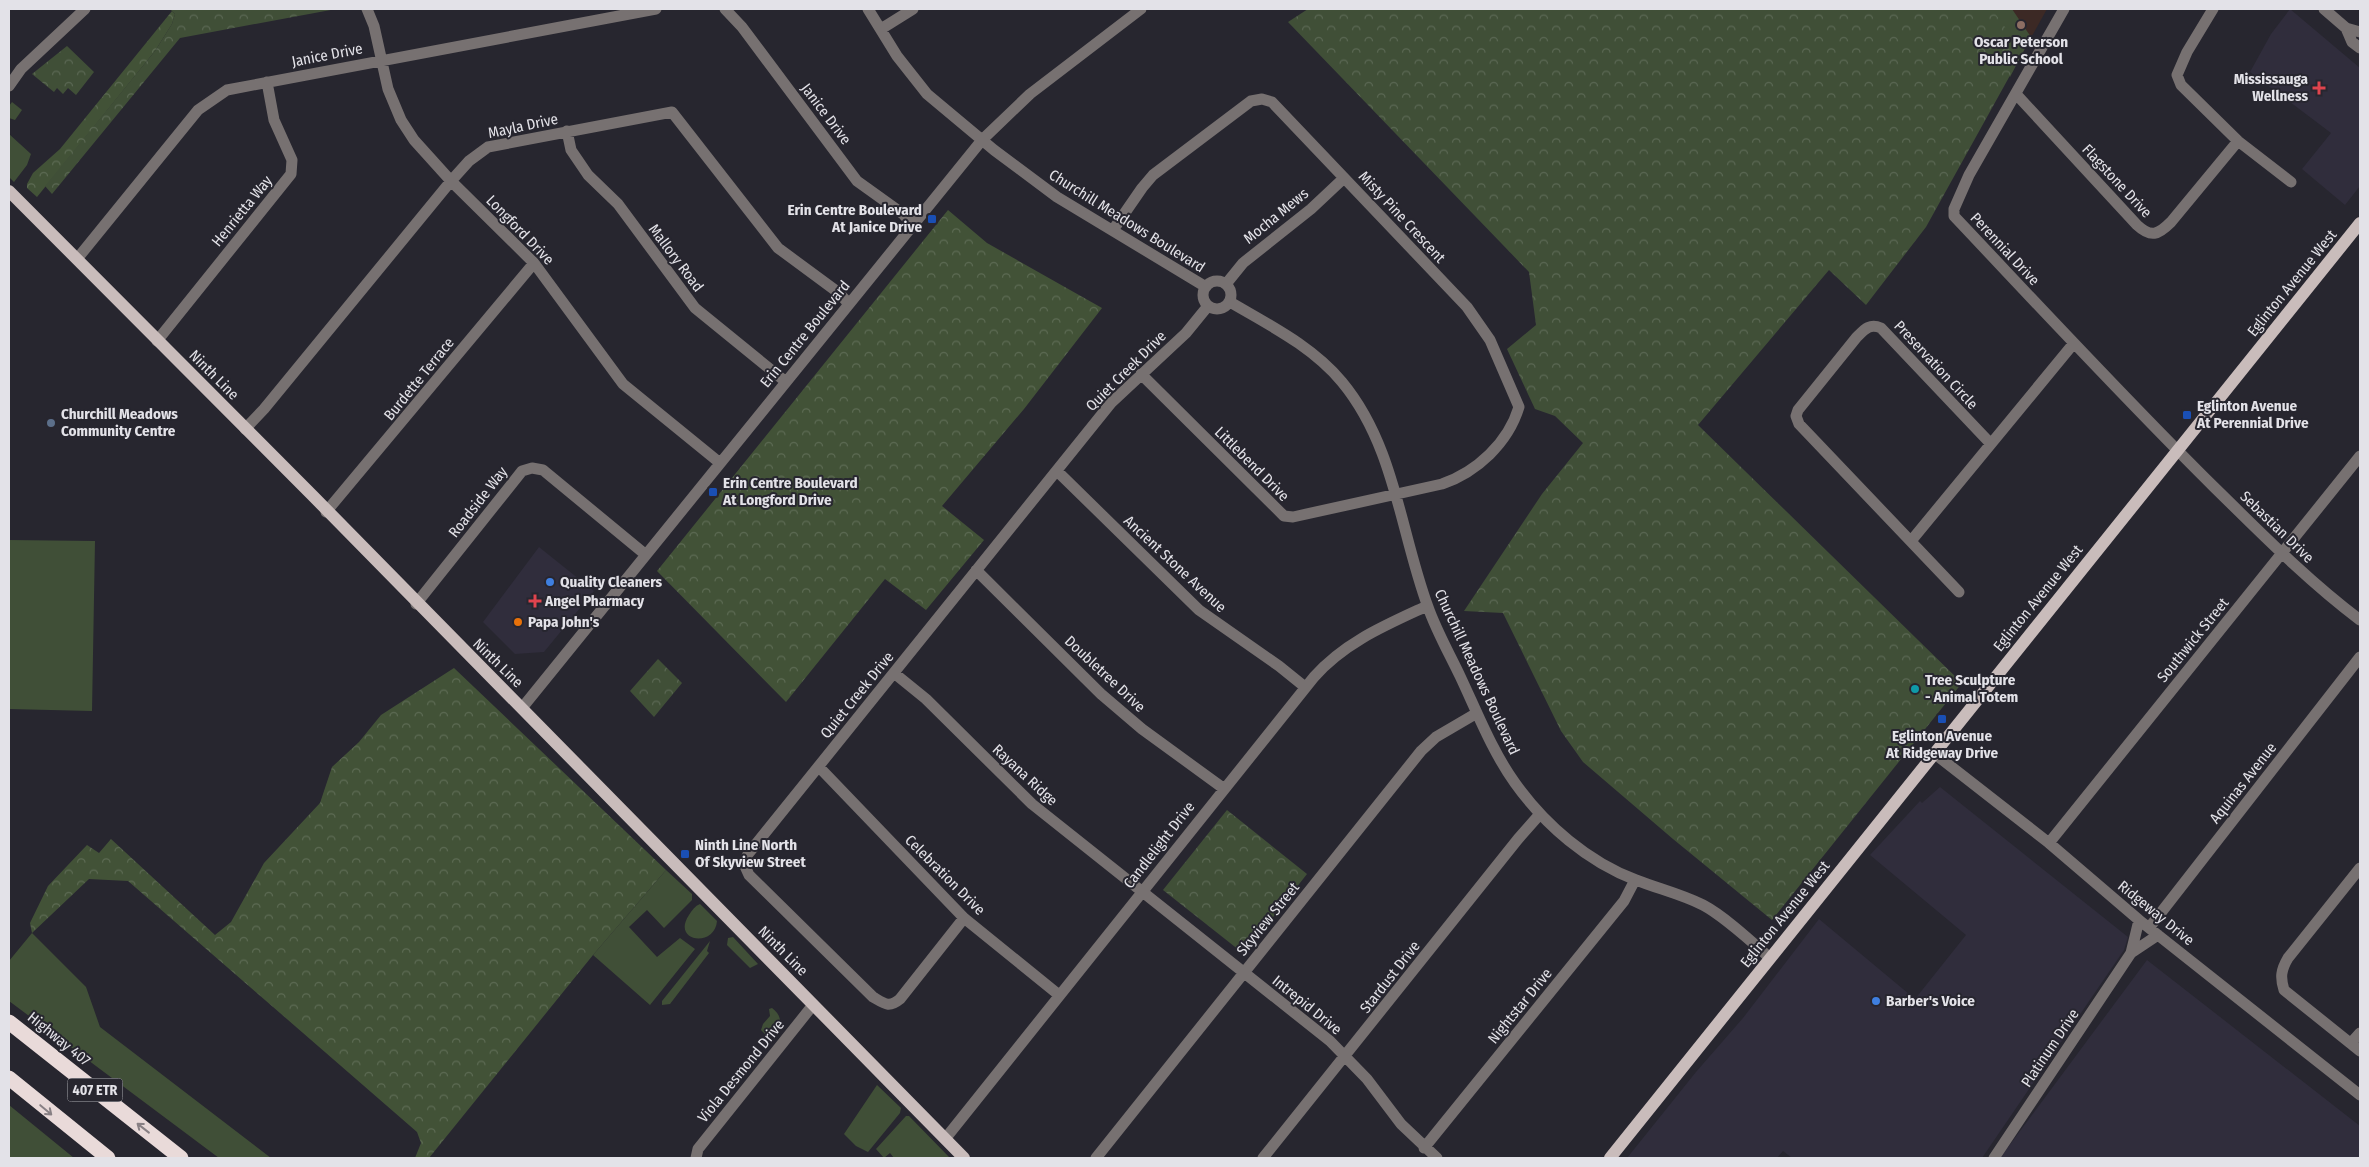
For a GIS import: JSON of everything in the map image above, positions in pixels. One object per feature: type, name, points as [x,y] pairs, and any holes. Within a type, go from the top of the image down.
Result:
[{"type":"highway","name":"Highway 407","points":[[9,1022],[181,1158]]},
{"type":"highway","name":"407 ETR","points":[[9,1078],[108,1158]]},
{"type":"main road","name":"Ninth Line","points":[[9,192],[416,604],[522,708],[964,1158]]},
{"type":"main road","name":"Eglinton Avenue West","points":[[1610,1158],[2360,223]]},
{"type":"street","points":[[9,86],[21,69],[85,9]]},
{"type":"street","name":"Longford Drive","points":[[366,9],[374,26],[388,89],[401,120],[414,140],[451,181],[534,263],[623,384],[720,464]]},
{"type":"street","name":"Janice Drive","points":[[77,259],[198,110],[227,90],[656,9]]},
{"type":"street","name":"Janice Drive","points":[[725,9],[742,27],[857,181],[903,214],[913,225]]},
{"type":"street","name":"Churchill Meadows Boulevard","points":[[868,9],[898,56],[927,94],[982,140],[1058,197],[1206,287]]},
{"type":"street","points":[[881,29],[913,9]]},
{"type":"street","name":"Erin Centre Boulevard","points":[[522,708],[982,140],[1030,94],[1141,9]]},
{"type":"street","name":"Perennial Drive","points":[[2064,9],[1969,175],[1954,209],[1954,216],[2177,451]]},
{"type":"street","points":[[2213,9],[2186,52],[2177,76],[2181,85],[2238,141],[2291,182]]},
{"type":"street","points":[[2324,9],[2337,13],[2352,42],[2360,48]]},
{"type":"street","points":[[2346,28],[2360,32]]},
{"type":"street","name":"Henrietta Way","points":[[157,341],[290,174],[292,160],[274,120],[267,82]]},
{"type":"street","name":"Flagstone Drive","points":[[2016,94],[2137,225],[2144,232],[2151,234],[2161,232],[2171,222],[2238,141]]},
{"type":"street","name":"Misty Pine Crescent","points":[[1113,230],[1153,175],[1251,101],[1262,99],[1272,102],[1467,307],[1490,340],[1519,408],[1514,423],[1487,458],[1471,471],[1442,484],[1395,494]]},
{"type":"street","name":"Mayla Drive","points":[[245,429],[264,410],[451,181],[469,161],[488,147],[672,112],[778,248],[839,292],[849,304]]},
{"type":"street","name":"Mallory Road","points":[[567,131],[571,150],[588,175],[618,204],[695,308],[786,382]]},
{"type":"street","name":"Mocha Mews","points":[[1227,281],[1242,263],[1311,209],[1344,178]]},
{"type":"street","name":"Burdette Terrace","points":[[326,512],[534,263]]},
{"type":"street","points":[[1217,281],[1227,281],[1231,294],[1230,302],[1225,307],[1219,309],[1208,306],[1203,298],[1206,287],[1217,281]]},
{"type":"street","name":"Churchill Meadows Boulevard","points":[[1230,302],[1294,340],[1317,357],[1342,382],[1374,432],[1382,450],[1427,606],[1503,766],[1540,814],[1582,851],[1635,880],[1681,895],[1706,907],[1770,958]]},
{"type":"street","name":"Quiet Creek Drive","points":[[964,918],[900,999],[892,1005],[886,1005],[874,997],[749,875],[744,864],[748,854],[1111,403],[1186,333],[1208,306]]},
{"type":"street","name":"Preservation Circle","points":[[1959,592],[1799,424],[1796,416],[1798,410],[1856,338],[1866,327],[1874,325],[1881,328],[1990,444]]},
{"type":"street","points":[[1911,541],[2074,343]]},
{"type":"street","name":"Littlebend Drive","points":[[1141,374],[1284,516],[1293,517],[1395,494]]},
{"type":"street","name":"Sebastian Drive","points":[[2177,451],[2282,553],[2331,598],[2360,620]]},
{"type":"street","name":"Southwick Street","points":[[2049,844],[2360,456]]},
{"type":"street","name":"Roadside Way","points":[[416,604],[522,471],[532,468],[544,470],[646,555]]},
{"type":"street","name":"Ancient Stone Avenue","points":[[1057,471],[1199,610],[1305,686]]},
{"type":"street","name":"Doubletree Drive","points":[[976,570],[1101,694],[1142,729],[1223,788]]},
{"type":"street","name":"Candlelight Drive","points":[[945,1139],[1223,788],[1321,668],[1373,630],[1427,606]]},
{"type":"street","name":"Aquinas Avenue","points":[[2154,932],[2360,657]]},
{"type":"street","name":"Rayana Ridge","points":[[894,673],[926,699],[1032,804],[1142,892]]},
{"type":"street","name":"Skyview Street","points":[[1096,1158],[1420,751],[1436,736],[1477,713]]},
{"type":"street","name":"Ridgeway Drive","points":[[1935,754],[2049,844],[2139,920],[2360,1094]]},
{"type":"street","name":"Celebration Drive","points":[[819,767],[964,918],[1059,995]]},
{"type":"street","name":"Stardust Drive","points":[[1263,1158],[1540,814]]},
{"type":"street","points":[[2360,868],[2288,958],[2281,969],[2280,979],[2284,990],[2356,1047],[2360,1032]]},
{"type":"street","name":"Nightstar Drive","points":[[1424,1148],[1624,901],[1635,880]]},
{"type":"street","name":"Intrepid Drive","points":[[1142,892],[1345,1056],[1367,1079],[1401,1124],[1424,1148],[1437,1158]]},
{"type":"street","name":"Platinum Drive","points":[[2131,953],[2139,920]]},
{"type":"street","name":"Platinum Drive","points":[[1994,1158],[2131,953],[2154,932]]},
{"type":"street","name":"Viola Desmond Drive","points":[[696,1158],[698,1148],[813,1005]]},
{"type":"shaded area","name":"Oscar Peterson Public School","points":[[1992,9],[2047,9],[2023,52]]},
{"type":"shaded area","points":[[2290,9],[2360,68],[2360,186],[2345,205],[2302,169],[2331,133],[2250,72],[2271,34]]},
{"type":"shaded area","points":[[539,547],[594,591],[544,652],[515,654],[483,622]]},
{"type":"shaded area","points":[[1940,787],[2128,937],[2124,950],[1982,1158],[1792,1158],[1783,1151],[1777,1158],[1627,1158],[1696,1072],[1743,1018],[1819,919],[1915,999],[1966,935],[1870,855],[1920,801],[1922,803]]},
{"type":"shaded area","points":[[2147,960],[2360,1126],[2360,1158],[2000,1158]]},
{"type":"green space","points":[[170,9],[336,9],[180,38],[52,194],[45,186],[155,51],[172,24],[175,14]]},
{"type":"green space","points":[[1308,9],[1992,9],[2023,52],[1926,227],[1866,305],[1829,270],[1698,425],[1962,683],[1772,920],[1583,762],[1561,731],[1503,613],[1464,611],[1542,494],[1583,443],[1555,416],[1535,409],[1507,349],[1536,325],[1529,272],[1288,22]]},
{"type":"green space","points":[[1973,9],[2012,9],[2031,37],[2010,77]]},
{"type":"green space","points":[[172,11],[175,14],[172,24],[155,51],[37,197],[27,188],[33,173],[60,149]]},
{"type":"green space","points":[[67,46],[94,72],[76,95],[68,88],[63,94],[57,88],[54,92],[32,74]]},
{"type":"green space","points":[[12,102],[22,110],[15,120],[9,118],[9,106]]},
{"type":"green space","points":[[9,134],[31,154],[27,165],[14,182],[9,177]]},
{"type":"green space","points":[[948,210],[987,243],[1102,308],[1024,409],[942,506],[984,540],[926,610],[885,579],[786,702],[657,571]]},
{"type":"green space","points":[[9,540],[95,541],[92,711],[9,709]]},
{"type":"green space","points":[[658,659],[682,683],[654,717],[630,691]]},
{"type":"green space","points":[[454,668],[666,870],[593,955],[429,1158],[415,1158],[421,1143],[417,1132],[128,881],[89,879],[32,933],[30,923],[48,886],[87,845],[99,853],[111,839],[215,935],[231,922],[264,863],[320,803],[332,767],[359,742],[381,715]]},
{"type":"green space","points":[[1227,810],[1307,874],[1244,954],[1163,890]]},
{"type":"green space","points":[[666,870],[692,894],[692,900],[664,928],[647,910],[629,927],[657,957],[680,938],[695,949],[650,1005],[593,955]]},
{"type":"green space","points":[[700,904],[717,921],[714,930],[709,935],[703,938],[696,938],[689,936],[685,924],[692,910]]},
{"type":"green space","points":[[32,933],[86,987],[100,1027],[271,1158],[219,1158],[9,1001],[9,961]]},
{"type":"green space","points":[[733,937],[758,964],[750,968],[727,945],[728,938]]},
{"type":"green space","points":[[710,941],[707,951],[709,953],[670,1004],[662,1005],[662,1001]]},
{"type":"green space","points":[[772,1008],[779,1016],[779,1024],[774,1030],[765,1034],[761,1030],[763,1024],[770,1016],[769,1009]]},
{"type":"green space","points":[[877,1085],[901,1108],[900,1113],[868,1152],[856,1146],[844,1134]]},
{"type":"green space","points":[[9,1105],[74,1158],[9,1158]]},
{"type":"green space","points":[[906,1116],[909,1116],[950,1158],[894,1158],[890,1153],[884,1158],[876,1149]]},
{"type":"place","name":"Oscar Peterson Public School","points":[[2021,25]]},
{"type":"place","name":"Mississauga Wellness","points":[[2319,88]]},
{"type":"place","name":"Erin Centre Boulevard At Janice Drive","points":[[932,219]]},
{"type":"place","name":"Eglinton Avenue At Perennial Drive","points":[[2187,415]]},
{"type":"place","name":"Churchill Meadows Community Centre","points":[[51,423]]},
{"type":"place","name":"Erin Centre Boulevard At Longford Drive","points":[[713,492]]},
{"type":"place","name":"Quality Cleaners","points":[[550,582]]},
{"type":"place","name":"Angel Pharmacy","points":[[535,601]]},
{"type":"place","name":"Papa John's","points":[[518,622]]},
{"type":"place","name":"Tree Sculpture - Animal Totem","points":[[1915,689]]},
{"type":"place","name":"Eglinton Avenue At Ridgeway Drive","points":[[1942,719]]},
{"type":"place","name":"Ninth Line North Of Skyview Street","points":[[685,854]]},
{"type":"place","name":"Barber's Voice","points":[[1876,1001]]}]
